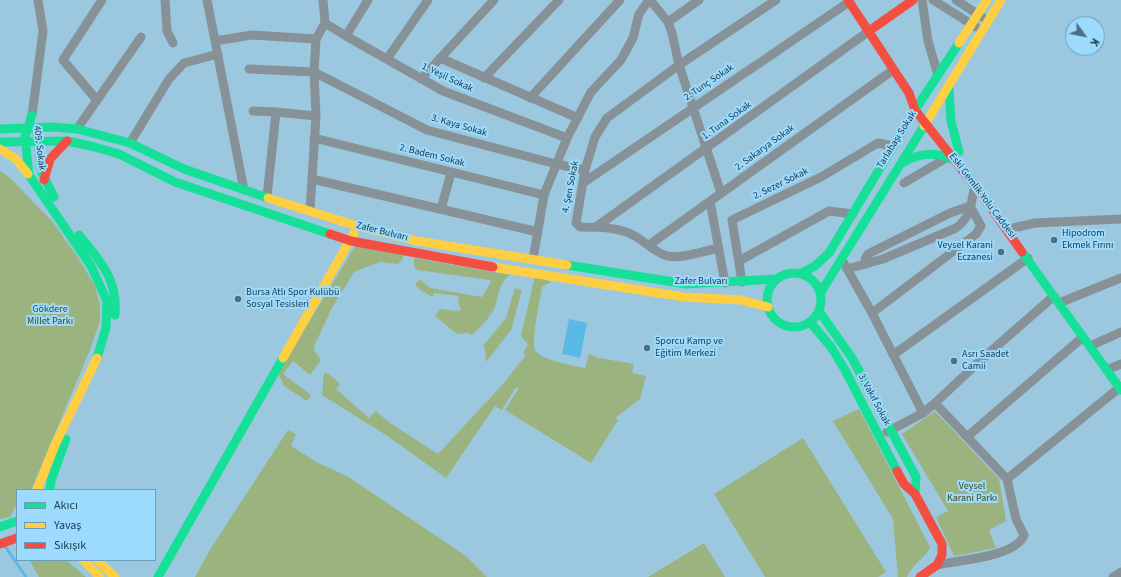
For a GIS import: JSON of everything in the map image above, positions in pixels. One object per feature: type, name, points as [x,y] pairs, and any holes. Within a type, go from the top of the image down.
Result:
[{"type":"main road","name":"Tarlabaşı Sokak","points":[[802,273],[815,266],[828,253],[915,110],[986,0]]},
{"type":"main road","points":[[821,292],[926,124],[1001,0]]},
{"type":"main road","name":"Eski Gemlik Yolu Caddesi","points":[[849,1],[909,93],[915,110],[954,156],[1120,389]]},
{"type":"main road","points":[[869,30],[910,1]]},
{"type":"main road","points":[[950,85],[948,104],[954,156]]},
{"type":"main road","points":[[909,93],[921,102],[931,115],[954,156],[994,197],[1013,228],[1020,248]]},
{"type":"main road","name":"409. Sokak","points":[[32,115],[36,128],[39,169],[44,181],[70,223],[109,274],[117,306],[114,325],[100,363],[57,462],[50,489]]},
{"type":"main road","name":"409. Sokak","points":[[32,115],[26,128],[29,175],[94,272],[108,303],[107,326],[96,359],[47,460],[36,489]]},
{"type":"main road","name":"Zafer Bulvarı","points":[[0,130],[26,128],[76,129],[130,143],[184,169],[244,190],[357,226],[417,241],[686,284],[776,279]]},
{"type":"main road","name":"Zafer Bulvarı","points":[[0,142],[37,140],[67,141],[119,154],[175,182],[249,209],[351,241],[415,254],[533,273],[560,279],[684,297],[741,300],[768,307]]},
{"type":"main road","points":[[44,181],[45,170],[50,159],[67,141]]},
{"type":"main road","points":[[0,149],[16,159],[29,175]]},
{"type":"main road","points":[[900,164],[914,155],[928,152],[954,156]]},
{"type":"main road","points":[[158,577],[351,241],[357,226]]},
{"type":"main road","points":[[788,273],[802,273],[810,277],[817,284],[821,292],[822,302],[819,310],[810,322],[798,327],[790,327],[781,324],[774,319],[768,307],[768,294],[776,279],[788,273]]},
{"type":"main road","name":"3. Vakıf Sokak","points":[[819,310],[852,358],[916,477],[915,494]]},
{"type":"main road","name":"3. Vakıf Sokak","points":[[810,322],[830,347],[845,370],[878,437],[904,484],[915,494],[942,544]]},
{"type":"main road","points":[[0,527],[16,521]]},
{"type":"main road","points":[[0,544],[16,538]]},
{"type":"main road","points":[[920,577],[937,565],[942,555],[942,544]]},
{"type":"main road","points":[[83,561],[100,577]]},
{"type":"main road","points":[[98,561],[115,577]]},
{"type":"street","points":[[32,115],[43,31],[38,0]]},
{"type":"street","points":[[96,99],[63,60],[102,0]]},
{"type":"street","points":[[165,0],[167,31],[173,43]]},
{"type":"street","points":[[207,0],[244,190]]},
{"type":"street","points":[[310,210],[316,116],[314,72],[316,40],[325,23],[322,0]]},
{"type":"street","points":[[346,36],[368,0]]},
{"type":"street","points":[[387,59],[428,0]]},
{"type":"street","points":[[421,79],[494,0]]},
{"type":"street","points":[[484,78],[559,0]]},
{"type":"street","points":[[530,98],[620,0]]},
{"type":"street","points":[[668,22],[699,0]]},
{"type":"street","name":"4. Şen Sokak","points":[[719,248],[673,257],[664,255],[633,235],[621,231],[596,227],[580,227],[576,223],[584,170],[595,137],[608,118],[679,65],[776,0]]},
{"type":"street","points":[[922,0],[928,41],[938,75]]},
{"type":"street","points":[[933,0],[983,31]]},
{"type":"street","points":[[956,0],[988,21]]},
{"type":"street","points":[[533,259],[544,195],[567,138],[591,92],[621,60],[633,38],[639,14],[653,1],[668,22],[679,65],[721,193]]},
{"type":"street","name":"2. Tunç Sokak","points":[[583,184],[849,1]]},
{"type":"street","name":"1. Yeşil Sokak","points":[[325,23],[443,91],[567,138]]},
{"type":"street","name":"1. Tuna Sokak","points":[[596,227],[707,149],[869,30]]},
{"type":"street","points":[[216,41],[252,35],[316,40]]},
{"type":"street","points":[[76,129],[141,36]]},
{"type":"street","points":[[130,143],[169,79],[184,63],[218,54]]},
{"type":"street","points":[[440,58],[578,118]]},
{"type":"street","points":[[249,69],[314,72]]},
{"type":"street","name":"2. Sakarya Sokak","points":[[649,245],[893,70]]},
{"type":"street","name":"3. Kaya Sokak","points":[[314,72],[427,130],[584,170]]},
{"type":"street","points":[[253,111],[316,116]]},
{"type":"street","points":[[267,197],[276,112]]},
{"type":"street","name":"2. Badem Sokak","points":[[314,138],[544,195]]},
{"type":"street","name":"2. Sezer Sokak","points":[[742,282],[732,220],[821,177],[878,142],[893,146]]},
{"type":"street","points":[[904,184],[954,156]]},
{"type":"street","points":[[441,209],[451,173]]},
{"type":"street","points":[[312,178],[538,232]]},
{"type":"street","points":[[847,269],[883,259],[956,228],[966,221],[974,186]]},
{"type":"street","points":[[710,201],[725,283]]},
{"type":"street","points":[[866,264],[865,259],[868,254],[943,217],[970,206]]},
{"type":"street","points":[[872,313],[976,234],[981,226],[970,206]]},
{"type":"street","points":[[739,261],[829,211],[853,214]]},
{"type":"street","points":[[1013,228],[1035,224],[1121,219]]},
{"type":"street","points":[[893,354],[1028,258]]},
{"type":"street","points":[[842,260],[872,313],[922,413]]},
{"type":"street","points":[[878,437],[922,413],[982,359],[1057,299],[1121,278]]},
{"type":"street","points":[[1090,346],[1121,332]]},
{"type":"street","points":[[968,436],[1083,337]]},
{"type":"street","points":[[1107,370],[1121,364]]},
{"type":"street","points":[[1007,479],[1120,389]]},
{"type":"street","points":[[935,402],[1007,479],[1016,519],[1024,536],[1021,543],[1006,552],[937,565]]},
{"type":"street","points":[[942,544],[949,558],[955,561]]},
{"type":"street","points":[[1114,577],[1121,572]]},
{"type":"green space","name":"Gökdere Millet Parkı","points":[[0,171],[9,177],[52,221],[77,256],[95,286],[100,305],[100,321],[90,350],[31,489],[16,489],[16,506],[10,517],[0,519]]},
{"type":"green space","points":[[357,243],[403,255],[403,259],[398,264],[380,262],[354,272],[332,308],[315,344],[314,350],[321,360],[310,375],[293,361],[283,374],[311,395],[307,401],[284,386],[279,375],[287,358]]},
{"type":"green space","points":[[414,258],[510,275],[503,283],[495,306],[486,321],[472,335],[468,333],[457,334],[435,316],[440,309],[461,310],[458,302],[459,296],[434,293],[433,297],[420,290],[416,286],[416,283],[420,279],[430,288],[482,297],[491,282],[490,280],[417,270],[414,267]]},
{"type":"green space","points":[[535,276],[551,282],[542,287],[534,338],[535,350],[538,354],[550,360],[585,368],[589,354],[599,358],[634,364],[632,373],[646,376],[640,399],[615,418],[618,420],[591,463],[505,410],[519,388],[516,387],[502,410],[495,406],[446,478],[386,435],[322,395],[324,373],[329,374],[340,384],[336,389],[369,418],[376,411],[390,423],[438,454],[503,384],[526,355],[523,353],[528,344],[521,336]]},
{"type":"green space","points":[[515,288],[522,290],[511,330],[486,362],[485,350],[483,346],[506,318]]},
{"type":"green space","points":[[859,409],[930,547],[907,577],[898,577],[893,519],[833,421]]},
{"type":"green space","name":"Veysel Karani Parkı","points":[[935,411],[999,479],[1006,521],[989,530],[996,548],[954,556],[936,517],[948,511],[902,434]]},
{"type":"green space","points":[[288,430],[296,434],[291,446],[318,463],[347,476],[466,556],[487,577],[195,577],[211,548]]},
{"type":"green space","points":[[803,438],[886,572],[878,577],[765,577],[714,494]]},
{"type":"green space","points":[[704,543],[725,577],[648,577]]},
{"type":"green space","points":[[30,561],[67,561],[86,577],[39,577]]},
{"type":"water","points":[[569,319],[587,323],[580,358],[562,354]]},
{"type":"waterway","points":[[5,546],[26,577]]},
{"type":"traffic: fast","points":[[802,273],[815,266],[829,253],[915,110],[959,43]]},
{"type":"traffic: fast","points":[[949,88],[951,121],[959,152]]},
{"type":"traffic: fast","points":[[32,115],[25,136],[29,175],[91,266],[107,301],[106,328],[97,358]]},
{"type":"traffic: fast","points":[[821,292],[924,126]]},
{"type":"traffic: fast","points":[[0,129],[53,127],[77,129],[130,143],[184,169],[268,198]]},
{"type":"traffic: fast","points":[[37,132],[42,173],[54,197]]},
{"type":"traffic: fast","points":[[0,142],[67,141],[91,146],[119,154],[175,182],[330,234]]},
{"type":"traffic: fast","points":[[902,163],[909,159],[928,154],[948,157],[955,160]]},
{"type":"traffic: fast","points":[[79,235],[94,253],[106,271],[114,291],[115,315]]},
{"type":"traffic: fast","points":[[1022,252],[1121,390]]},
{"type":"traffic: fast","points":[[567,265],[686,284],[776,279]]},
{"type":"traffic: fast","points":[[789,273],[799,273],[809,277],[817,285],[821,295],[821,300],[821,305],[817,315],[809,323],[799,327],[789,327],[779,323],[771,315],[767,305],[767,295],[771,285],[779,277],[789,273]]},
{"type":"traffic: fast","points":[[819,311],[852,358],[916,477],[915,494]]},
{"type":"traffic: fast","points":[[810,322],[831,347],[845,370],[897,471]]},
{"type":"traffic: fast","points":[[158,577],[283,358]]},
{"type":"traffic: fast","points":[[50,489],[51,481],[66,439]]},
{"type":"traffic: fast","points":[[0,527],[16,521]]},
{"type":"traffic: slow","points":[[959,43],[987,0]]},
{"type":"traffic: slow","points":[[924,126],[1001,0]]},
{"type":"traffic: slow","points":[[0,149],[16,159],[28,174]]},
{"type":"traffic: slow","points":[[268,198],[357,226],[417,241],[567,265]]},
{"type":"traffic: slow","points":[[283,358],[354,233]]},
{"type":"traffic: slow","points":[[493,267],[684,297],[741,300],[768,307]]},
{"type":"traffic: slow","points":[[37,489],[55,445],[97,358]]},
{"type":"traffic: slow","points":[[84,561],[100,577]]},
{"type":"traffic: slow","points":[[98,561],[115,577]]},
{"type":"traffic: jam","points":[[848,0],[909,93],[915,110],[982,195],[1022,252]]},
{"type":"traffic: jam","points":[[869,31],[913,0]]},
{"type":"traffic: jam","points":[[44,180],[50,159],[67,141]]},
{"type":"traffic: jam","points":[[330,234],[351,241],[493,267]]},
{"type":"traffic: jam","points":[[897,471],[904,484],[915,494],[942,544],[942,555],[937,565],[920,577]]},
{"type":"traffic: jam","points":[[0,544],[16,538]]},
{"type":"place","name":"Hipodrom Ekmek Fırını","points":[[1054,240]]},
{"type":"place","name":"Veysel Karani Eczanesi","points":[[1001,252]]},
{"type":"place","name":"Bursa Atlı Spor Kulübü Sosyal Tesisleri","points":[[238,299]]},
{"type":"place","name":"Sporcu Kamp ve Eğitim Merkezi","points":[[647,348]]},
{"type":"place","name":"Asrı Saadet Camii","points":[[954,361]]}]
